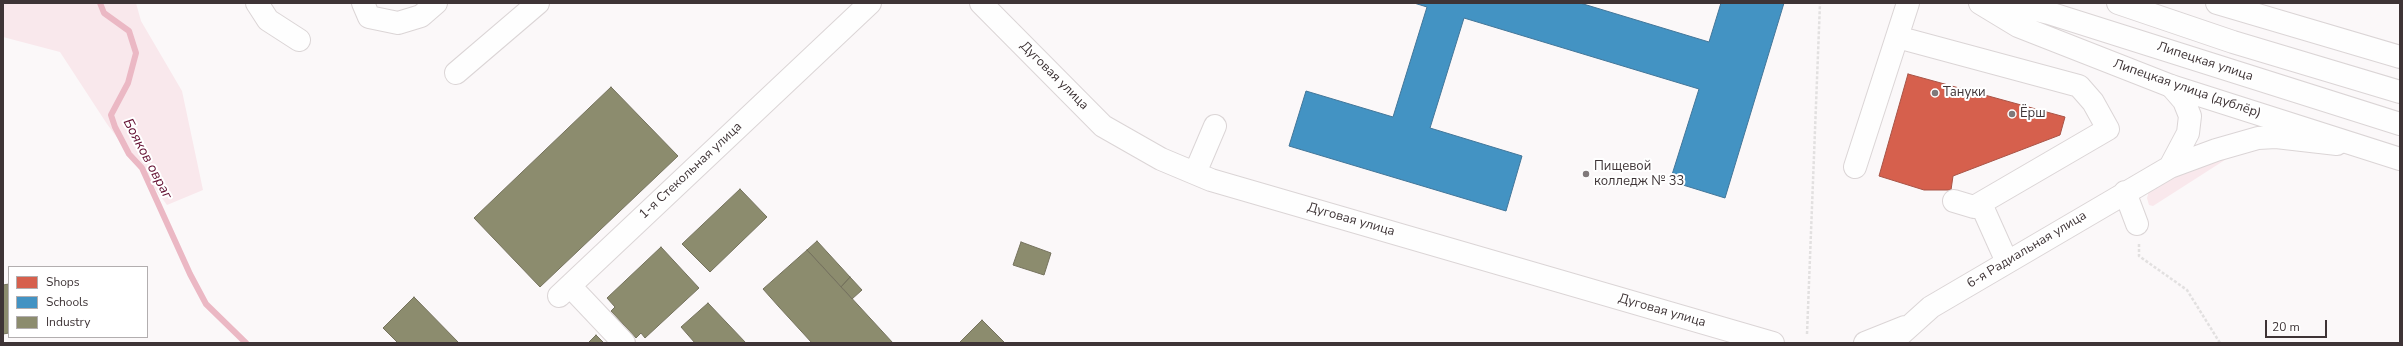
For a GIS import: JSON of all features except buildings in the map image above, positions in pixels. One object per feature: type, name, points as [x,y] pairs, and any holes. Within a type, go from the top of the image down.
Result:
[{"type":"street","points":[[257,3],[268,20],[299,40]]},
{"type":"street","points":[[363,3],[369,17],[398,23],[421,16],[436,3]]},
{"type":"street","points":[[456,74],[538,3]]},
{"type":"street","name":"1-я Стекольная улица","points":[[624,343],[564,291],[870,3]]},
{"type":"street","name":"Дуговая улица","points":[[981,3],[1103,126],[1161,160],[1211,180],[1773,343]]},
{"type":"street","points":[[1855,167],[1908,3]]},
{"type":"street","name":"Липецкая улица (дублёр)","points":[[1980,3],[2018,26],[2171,86],[2400,159]]},
{"type":"street","name":"Липецкая улица","points":[[2009,3],[2056,15],[2400,124]]},
{"type":"street","points":[[2118,3],[2233,42],[2400,92]]},
{"type":"street","points":[[2217,3],[2400,57]]},
{"type":"street","points":[[1897,37],[2079,86],[2093,102],[2108,129],[1982,204],[1974,207],[1954,201]]},
{"type":"street","points":[[2170,168],[2188,133],[2190,116],[2184,101],[2171,86]]},
{"type":"street","points":[[1195,173],[1215,126]]},
{"type":"street","name":"6-я Радиальная улица","points":[[1891,343],[1931,307],[2125,192],[2170,168],[2216,150],[2258,138],[2276,137],[2360,147]]},
{"type":"street","points":[[2125,192],[2138,224]]},
{"type":"street","points":[[1982,204],[2007,262]]},
{"type":"street","points":[[1866,343],[1910,325]]},
{"type":"path","points":[[1807,334],[1820,3]]},
{"type":"path","points":[[2138,224],[2139,256],[2187,290],[2220,343]]},
{"type":"shaded area","points":[[3,3],[136,3],[141,21],[182,91],[203,190],[167,205],[107,124],[60,52],[3,37]]},
{"type":"shaded area","points":[[2228,158],[2153,206],[2149,205],[2147,198],[2149,191],[2202,162]]},
{"type":"waterway","name":"Бояков овраг","points":[[100,3],[104,13],[129,31],[136,53],[128,83],[111,115],[115,127],[129,154],[142,168],[190,274],[206,304],[246,343]]},
{"type":"place","name":"Тануки","points":[[1935,93]]},
{"type":"place","name":"Ёрш","points":[[2012,114]]},
{"type":"place","name":"Пищевой колледж № 33","points":[[1586,174]]}]
